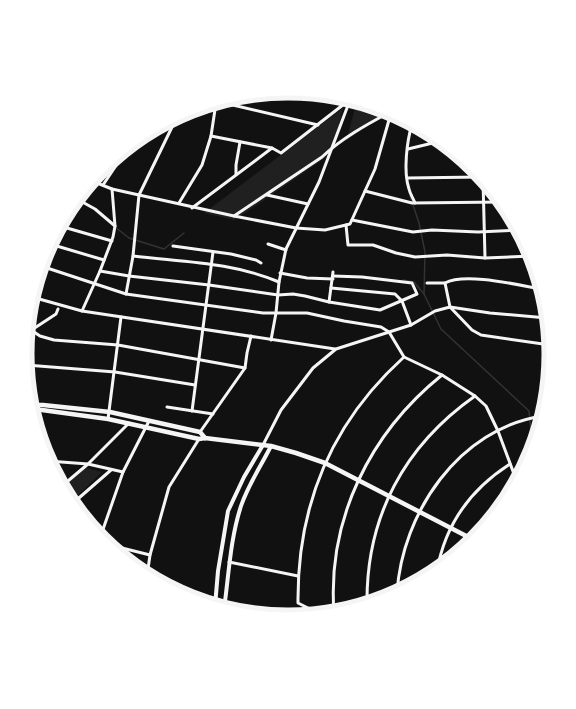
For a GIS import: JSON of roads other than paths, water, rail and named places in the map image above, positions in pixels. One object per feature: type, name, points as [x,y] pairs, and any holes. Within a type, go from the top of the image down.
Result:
[{"type":"main road","points":[[37,405],[110,412],[200,432],[205,438]]},
{"type":"main road","points":[[38,410],[108,419],[198,439],[205,438],[271,446],[296,453],[325,463],[468,537]]},
{"type":"street","points":[[231,105],[318,125]]},
{"type":"street","points":[[212,136],[272,148],[281,153],[344,105]]},
{"type":"street","points":[[271,340],[276,313],[281,267],[286,250],[319,182],[334,146],[348,106]]},
{"type":"street","points":[[179,203],[202,165],[212,136],[215,109]]},
{"type":"street","points":[[234,216],[322,157],[334,146],[361,128],[383,117]]},
{"type":"street","points":[[98,183],[112,189],[179,203],[192,208],[296,228],[325,230],[350,224],[375,169],[389,119]]},
{"type":"street","points":[[126,294],[133,256],[139,195],[172,126]]},
{"type":"street","points":[[410,130],[406,167],[408,188],[415,203]]},
{"type":"street","points":[[236,174],[240,142]]},
{"type":"street","points":[[408,149],[433,144]]},
{"type":"street","points":[[192,208],[272,148]]},
{"type":"street","points":[[103,185],[117,164]]},
{"type":"street","points":[[407,178],[472,177]]},
{"type":"street","points":[[82,311],[112,241],[115,228],[112,189]]},
{"type":"street","points":[[483,190],[485,258]]},
{"type":"street","points":[[365,191],[415,203],[494,202]]},
{"type":"street","points":[[266,194],[308,204]]},
{"type":"street","points":[[83,202],[95,209],[115,228]]},
{"type":"street","points":[[352,220],[413,232],[432,230],[512,230]]},
{"type":"street","points":[[346,225],[348,245],[373,245],[396,253],[415,257],[447,255],[485,258],[525,256]]},
{"type":"street","points":[[65,228],[112,241]]},
{"type":"street","points":[[268,244],[286,250]]},
{"type":"street","points":[[56,246],[104,260]]},
{"type":"street","points":[[173,246],[231,254],[256,260],[261,263]]},
{"type":"street","points":[[192,411],[213,252]]},
{"type":"street","points":[[133,256],[211,263],[257,273],[279,282]]},
{"type":"street","points":[[47,268],[126,294],[263,313],[307,313],[381,327],[389,332],[404,357],[442,376],[475,396],[486,406],[498,431],[514,476]]},
{"type":"street","points":[[100,271],[278,295],[293,294],[329,302],[380,310],[417,294],[412,283],[362,277],[307,278],[280,273]]},
{"type":"street","points":[[329,302],[333,272]]},
{"type":"street","points":[[427,283],[445,283],[451,280],[471,279],[492,280],[535,287]]},
{"type":"street","points":[[445,283],[450,307],[472,330],[481,335],[543,344]]},
{"type":"street","points":[[331,288],[395,294],[402,301],[411,325]]},
{"type":"street","points":[[38,299],[82,311],[121,318],[336,349]]},
{"type":"street","points":[[215,600],[228,511],[244,477],[281,410],[313,368],[336,349],[411,325],[435,311],[450,307],[541,317]]},
{"type":"street","points":[[34,326],[56,314],[58,309]]},
{"type":"street","points":[[108,419],[121,318]]},
{"type":"street","points":[[33,332],[40,336],[54,340],[118,345],[246,368]]},
{"type":"street","points":[[200,432],[246,368],[247,353],[252,336]]},
{"type":"street","points":[[311,609],[298,603],[298,576],[305,524],[313,493],[325,463],[340,434],[358,406],[380,380],[404,357]]},
{"type":"street","points":[[33,366],[115,372],[195,385]]},
{"type":"street","points":[[334,606],[334,578],[337,549],[346,513],[358,480],[373,452],[394,422],[419,395],[442,376]]},
{"type":"street","points":[[367,598],[367,578],[371,550],[378,524],[389,496],[402,471],[429,435],[451,414],[475,396]]},
{"type":"street","points":[[166,407],[212,414]]},
{"type":"street","points":[[398,585],[403,553],[411,528],[438,482],[456,462],[476,445],[498,431],[522,420],[536,417]]},
{"type":"street","points":[[103,531],[123,472],[149,421]]},
{"type":"street","points":[[66,482],[88,464],[129,423]]},
{"type":"street","points":[[148,568],[150,555],[169,487],[198,439]]},
{"type":"street","points":[[225,603],[229,562],[235,528],[242,505],[253,479],[271,446]]},
{"type":"street","points":[[55,462],[88,464],[123,472]]},
{"type":"street","points":[[440,561],[450,528],[461,510],[475,492],[491,477],[510,464]]},
{"type":"street","points":[[77,500],[111,470]]},
{"type":"street","points":[[119,547],[150,555]]},
{"type":"street","points":[[229,562],[298,576]]},
{"type":"waterway","points":[[410,196],[419,223],[425,252],[424,294],[441,329],[529,411],[531,433]]},
{"type":"waterway","points":[[115,227],[129,238],[164,249],[184,233]]},
{"type":"waterway","points":[[403,280],[414,282],[424,294]]}]
